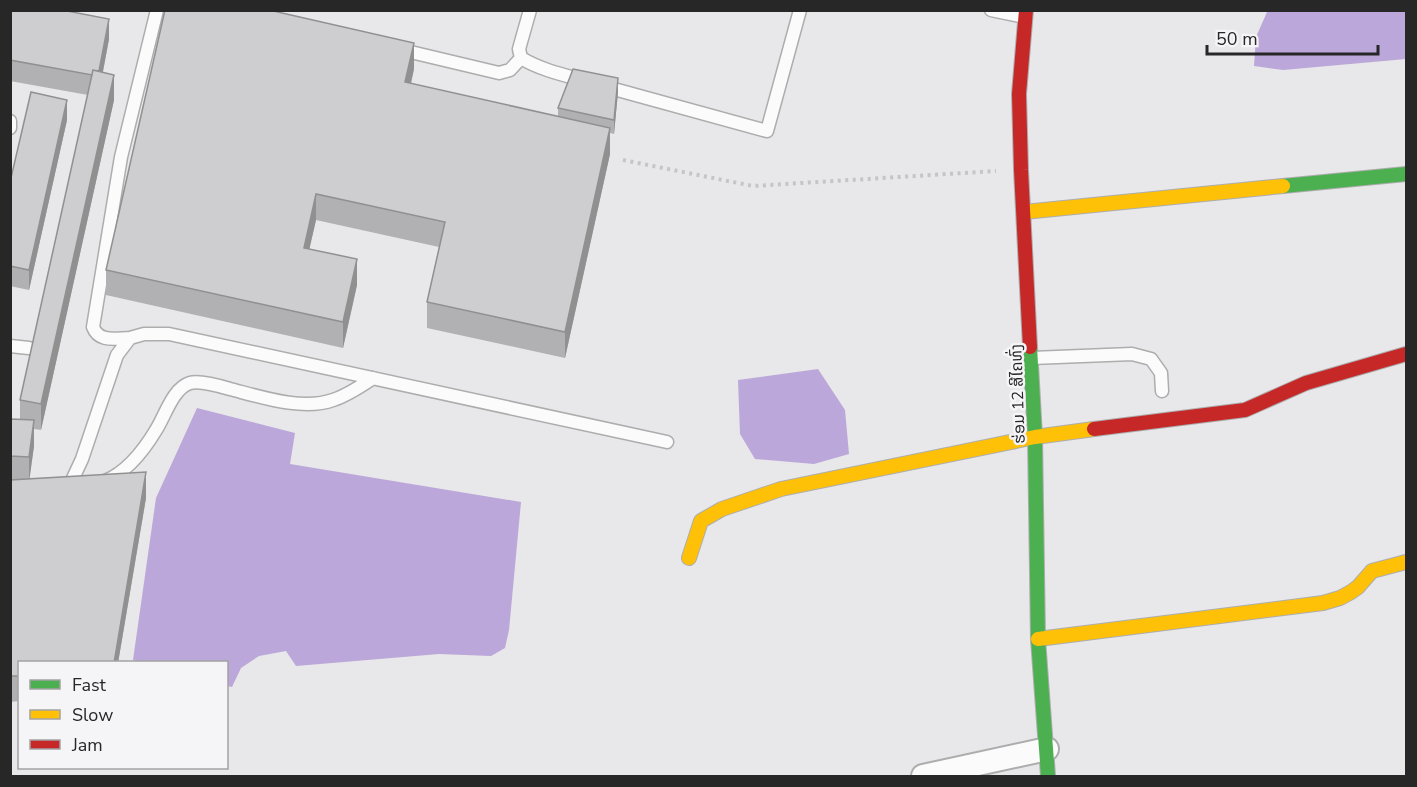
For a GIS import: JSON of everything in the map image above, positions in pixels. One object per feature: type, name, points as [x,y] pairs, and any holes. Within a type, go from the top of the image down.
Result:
[{"type":"street","name":"ຮ່ອມ 12 ສີໄຄທົ່ງ","points":[[1025,14],[1019,94],[1021,170],[1035,438],[1038,639],[1048,777]]},
{"type":"street","points":[[1024,212],[1407,174]]},
{"type":"street","points":[[689,558],[701,521],[722,509],[781,489],[1035,438],[1245,410],[1306,383],[1407,354]]},
{"type":"street","points":[[1038,639],[1323,603],[1351,592],[1372,571],[1407,562]]},
{"type":"street","points":[[923,777],[1047,749]]},
{"type":"lane","points":[[157,10],[121,157],[93,327],[98,336],[130,338],[144,334],[169,334],[667,442]]},
{"type":"lane","points":[[530,10],[519,49],[521,58],[530,63],[766,131],[800,10]]},
{"type":"lane","points":[[992,10],[1025,14]]},
{"type":"lane","points":[[389,47],[499,73],[510,70],[521,58]]},
{"type":"lane","points":[[10,121],[10,128]]},
{"type":"lane","points":[[79,488],[81,459],[117,355],[130,338]]},
{"type":"lane","points":[[10,346],[29,348]]},
{"type":"lane","points":[[1032,358],[1132,354],[1151,359],[1161,373],[1162,391]]},
{"type":"lane","points":[[54,497],[109,479],[129,466],[156,431],[176,394],[183,386],[191,382],[211,384],[285,402],[313,405],[333,400],[373,378]]},
{"type":"path","points":[[622,160],[753,186],[1021,170]]},
{"type":"shaded area","points":[[1406,11],[1406,59],[1283,70],[1254,66],[1256,37],[1267,12]]},
{"type":"shaded area","points":[[818,369],[845,410],[849,454],[814,464],[755,459],[740,434],[738,380]]},
{"type":"shaded area","points":[[197,408],[295,433],[290,464],[521,502],[509,630],[505,648],[491,656],[439,654],[296,666],[286,651],[259,656],[241,668],[232,687],[228,686],[228,661],[133,660],[156,498]]},
{"type":"building","points":[[10,10],[62,10],[109,19],[99,71],[93,70],[92,75],[10,60]]},
{"type":"building","points":[[165,10],[269,10],[414,43],[405,82],[610,128],[565,332],[427,302],[445,222],[316,194],[304,248],[357,259],[343,322],[106,270]]},
{"type":"building","points":[[573,69],[618,78],[614,120],[558,108]]},
{"type":"building","points":[[93,70],[114,75],[41,404],[20,400]]},
{"type":"building","points":[[31,92],[67,100],[29,270],[10,266],[10,182]]},
{"type":"building","points":[[10,419],[34,420],[29,457],[10,456]]},
{"type":"building","points":[[146,472],[114,661],[18,661],[18,676],[10,676],[10,480]]},
{"type":"traffic: fast","points":[[1283,186],[1406,174]]},
{"type":"traffic: fast","points":[[1030,347],[1035,437],[1038,639],[1048,776]]},
{"type":"traffic: slow","points":[[1024,212],[1283,186]]},
{"type":"traffic: slow","points":[[689,558],[701,521],[722,509],[781,489],[1035,437],[1094,429]]},
{"type":"traffic: slow","points":[[1038,639],[1323,603],[1351,592],[1372,571],[1406,562]]},
{"type":"traffic: jam","points":[[1026,10],[1019,94],[1030,347]]},
{"type":"traffic: jam","points":[[1094,429],[1245,410],[1306,383],[1406,354]]}]
